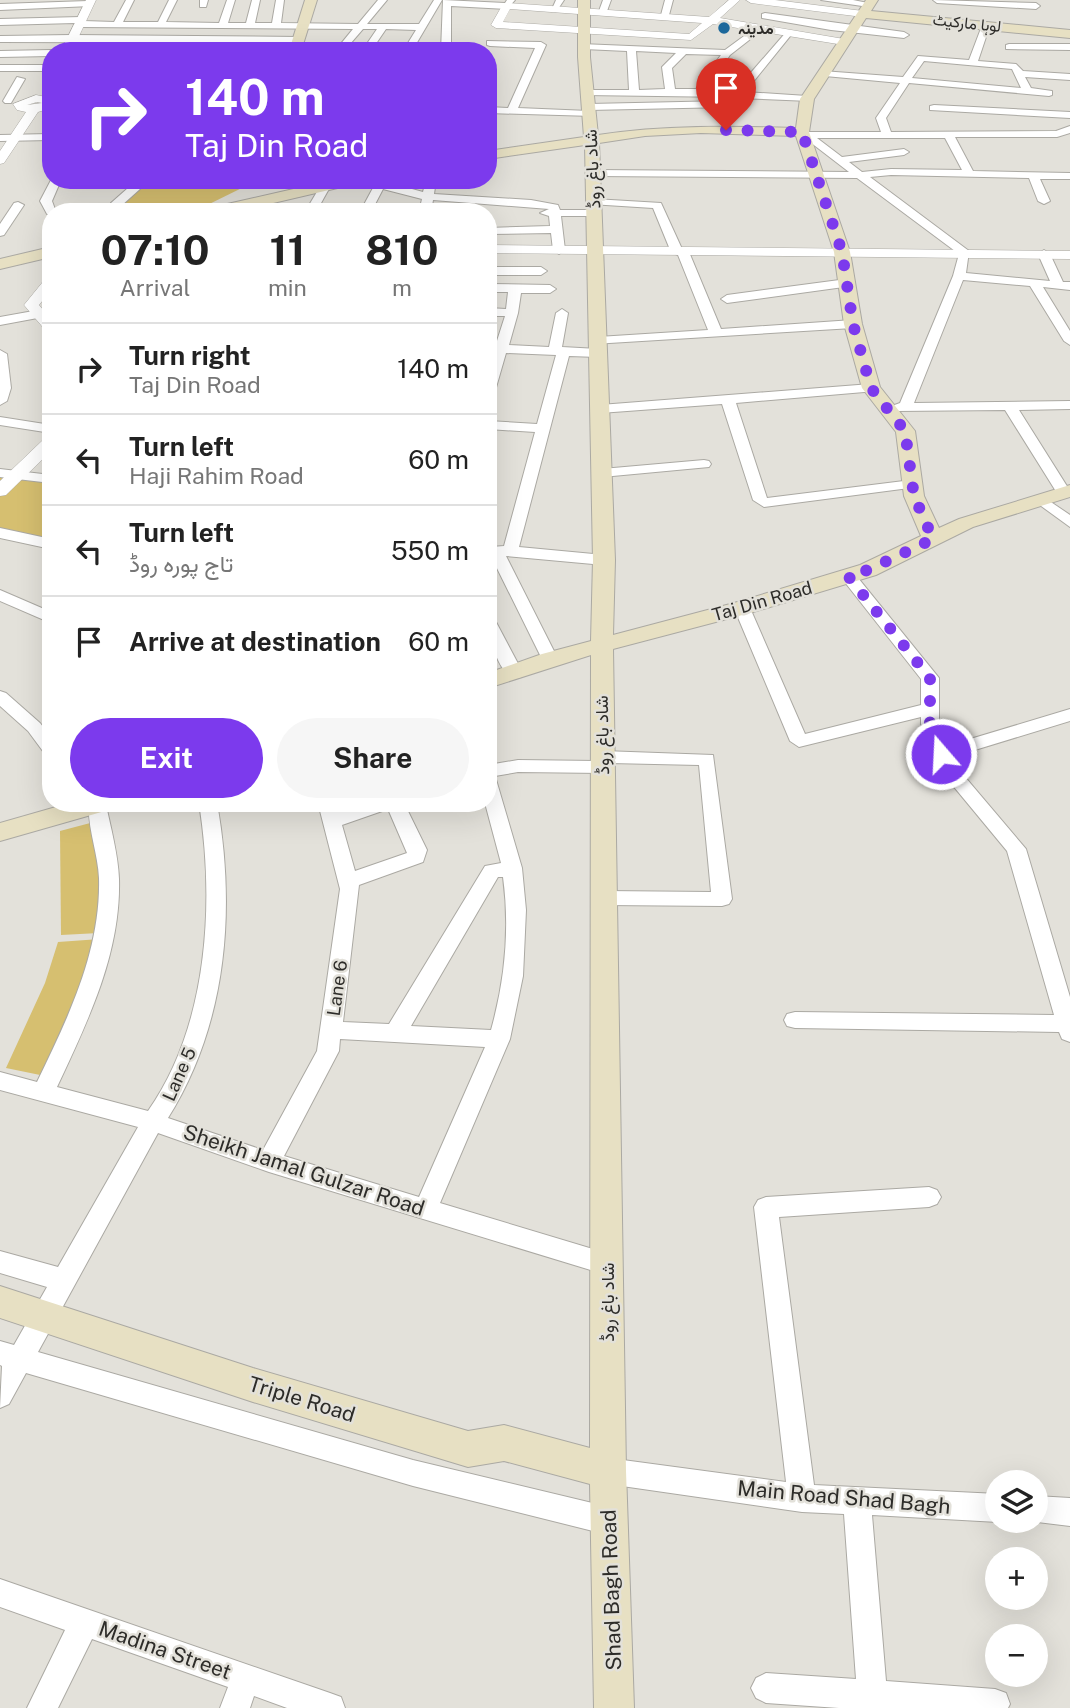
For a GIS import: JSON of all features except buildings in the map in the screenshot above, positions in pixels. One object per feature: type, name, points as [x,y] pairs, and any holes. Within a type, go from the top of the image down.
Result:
[{"type":"main road","points":[[299,42],[310,0]]},
{"type":"main road","name":"شاد باغ روڈ","points":[[591,16],[589,113],[604,560],[601,644],[608,1471]]},
{"type":"main road","points":[[860,18],[807,99],[805,133],[815,175],[842,252],[853,324],[871,388],[905,431],[914,496],[933,539]]},
{"type":"main road","name":"لوہا مارکیٹ","points":[[860,18],[1044,31],[1068,40]]},
{"type":"main road","points":[[497,151],[589,113],[701,129],[805,133]]},
{"type":"main road","points":[[244,198],[310,189]]},
{"type":"main road","points":[[0,264],[42,254]]},
{"type":"main road","name":"Taj Din Road","points":[[497,678],[601,644],[742,608],[868,570],[966,523],[1067,492]]},
{"type":"main road","points":[[0,832],[67,812]]},
{"type":"main road","name":"Triple Road","points":[[0,1302],[253,1385],[468,1449],[504,1443],[608,1471]]},
{"type":"main road","name":"Shad Bagh Road","points":[[608,1471],[614,1708]]},
{"type":"street","points":[[117,24],[130,0]]},
{"type":"street","points":[[161,24],[173,0]]},
{"type":"street","points":[[223,24],[231,0]]},
{"type":"street","points":[[250,25],[256,0]]},
{"type":"street","points":[[276,25],[280,0]]},
{"type":"street","points":[[362,25],[366,0]]},
{"type":"street","points":[[347,42],[383,0]]},
{"type":"street","points":[[665,15],[669,0]]},
{"type":"street","points":[[670,92],[667,67],[691,37],[735,0]]},
{"type":"street","points":[[753,0],[774,8],[860,18]]},
{"type":"street","points":[[825,0],[860,18],[904,35]]},
{"type":"street","points":[[937,0],[1036,3],[1044,31]]},
{"type":"street","points":[[0,7],[90,2],[70,42]]},
{"type":"street","points":[[412,42],[420,27],[445,4],[465,2],[492,3],[504,12],[558,4],[591,16],[691,37]]},
{"type":"street","points":[[445,4],[504,12],[591,16],[665,15],[788,33],[860,18]]},
{"type":"street","points":[[445,4],[446,42]]},
{"type":"street","points":[[774,8],[860,18]]},
{"type":"street","points":[[492,42],[504,12]]},
{"type":"street","points":[[591,16],[631,48],[727,53]]},
{"type":"street","points":[[0,22],[420,27]]},
{"type":"street","points":[[973,63],[986,25]]},
{"type":"street","points":[[372,42],[384,26]]},
{"type":"street","points":[[699,92],[727,53],[759,28]]},
{"type":"street","points":[[497,110],[589,113],[730,104],[788,33]]},
{"type":"street","points":[[0,39],[52,42]]},
{"type":"street","points":[[1009,47],[1068,40]]},
{"type":"street","points":[[497,48],[541,45],[512,111]]},
{"type":"street","points":[[631,48],[634,92]]},
{"type":"street","points":[[0,54],[42,53]]},
{"type":"street","points":[[887,134],[881,118],[921,58],[1016,67],[1027,91]]},
{"type":"street","points":[[0,68],[42,68]]},
{"type":"street","points":[[825,73],[1049,93]]},
{"type":"street","points":[[1019,74],[1070,77]]},
{"type":"street","points":[[0,79],[18,83]]},
{"type":"street","points":[[0,88],[18,83],[42,82]]},
{"type":"street","points":[[4,101],[18,83]]},
{"type":"street","points":[[970,110],[974,86]]},
{"type":"street","points":[[589,113],[634,92],[740,93],[807,99]]},
{"type":"street","points":[[0,160],[42,94]]},
{"type":"street","points":[[4,101],[22,101],[20,107],[36,104]]},
{"type":"street","points":[[934,108],[1070,115]]},
{"type":"street","points":[[982,111],[994,134]]},
{"type":"street","points":[[805,133],[1057,134],[1070,131]]},
{"type":"street","points":[[805,133],[965,253]]},
{"type":"street","points":[[948,134],[969,174]]},
{"type":"street","points":[[0,138],[42,137]]},
{"type":"street","points":[[842,160],[905,152]]},
{"type":"street","points":[[593,173],[863,175],[891,172],[1070,176]]},
{"type":"street","points":[[1033,175],[1044,201]]},
{"type":"street","points":[[117,203],[132,189]]},
{"type":"street","points":[[399,189],[429,196],[486,198],[554,207],[557,213],[559,250]]},
{"type":"street","points":[[427,203],[430,189]]},
{"type":"street","points":[[486,198],[486,203]]},
{"type":"street","points":[[0,233],[18,205]]},
{"type":"street","points":[[497,212],[557,213],[594,207],[657,205],[716,333]]},
{"type":"street","points":[[497,231],[558,229]]},
{"type":"street","points":[[497,249],[1070,255]]},
{"type":"street","points":[[905,407],[959,276],[965,253]]},
{"type":"street","points":[[1044,254],[1064,285]]},
{"type":"street","points":[[497,271],[541,271]]},
{"type":"street","points":[[959,276],[1064,285]]},
{"type":"street","points":[[726,299],[846,283]]},
{"type":"street","points":[[1034,283],[1070,341]]},
{"type":"street","points":[[497,288],[550,289]]},
{"type":"street","points":[[497,344],[512,313],[515,289]]},
{"type":"street","points":[[42,292],[31,305],[42,315]]},
{"type":"street","points":[[497,312],[512,313]]},
{"type":"street","points":[[550,659],[498,550],[542,428],[559,352],[562,313]]},
{"type":"street","points":[[0,321],[42,319]]},
{"type":"street","points":[[497,348],[559,352],[716,333],[853,324]]},
{"type":"street","points":[[0,354],[4,388],[0,401]]},
{"type":"street","points":[[600,409],[871,388]]},
{"type":"street","points":[[727,400],[764,503],[912,484]]},
{"type":"street","points":[[1009,405],[1067,492]]},
{"type":"street","points":[[886,407],[1070,405]]},
{"type":"street","points":[[0,421],[42,428]]},
{"type":"street","points":[[497,426],[542,428]]},
{"type":"street","points":[[0,491],[8,475],[42,449]]},
{"type":"street","points":[[602,473],[704,464]]},
{"type":"street","points":[[8,475],[42,478]]},
{"type":"street","points":[[1042,500],[1070,522]]},
{"type":"street","points":[[0,533],[42,542]]},
{"type":"street","points":[[498,550],[604,560]]},
{"type":"street","points":[[795,1020],[1069,1028],[1016,849],[946,766],[930,724],[930,678],[848,576]]},
{"type":"street","points":[[0,596],[42,614]]},
{"type":"street","points":[[742,608],[799,741],[930,709]]},
{"type":"street","points":[[497,639],[515,673]]},
{"type":"street","points":[[0,697],[34,727],[42,738]]},
{"type":"street","points":[[941,754],[1070,715]]},
{"type":"street","points":[[497,770],[518,766],[707,759],[723,899],[604,898]]},
{"type":"street","points":[[43,1092],[78,1020],[106,936],[110,878],[92,812]]},
{"type":"street","name":"Lane 5","points":[[0,1395],[10,1356],[45,1317],[153,1122],[171,1098],[197,1029],[211,983],[219,930],[217,852],[210,812]]},
{"type":"street","name":"Lane 6","points":[[269,1162],[328,1051],[350,889],[330,812]]},
{"type":"street","points":[[348,881],[416,857],[417,850],[399,812]]},
{"type":"street","points":[[426,1209],[499,1039],[506,1016],[514,942],[512,869],[497,812]]},
{"type":"street","points":[[395,1033],[492,871],[512,869]]},
{"type":"street","points":[[331,1030],[499,1039]]},
{"type":"street","name":"Sheikh Jamal Gulzar Road","points":[[0,1081],[153,1122],[269,1162],[607,1264]]},
{"type":"street","points":[[802,1498],[766,1207],[929,1197]]},
{"type":"street","points":[[0,1262],[64,1280]]},
{"type":"street","points":[[10,1356],[413,1473],[609,1521]]},
{"type":"street","name":"Main Road Shad Bagh","points":[[608,1471],[802,1498],[985,1507]]},
{"type":"street","points":[[856,1501],[872,1695]]},
{"type":"street","points":[[1048,1511],[1070,1512]]},
{"type":"street","name":"Madina Street","points":[[0,1593],[330,1708]]},
{"type":"street","points":[[42,1708],[85,1622]]},
{"type":"street","points":[[235,1708],[247,1678]]},
{"type":"street","points":[[766,1688],[995,1704]]},
{"type":"shaded area","points":[[137,189],[240,189],[211,203],[123,203]]},
{"type":"shaded area","points":[[0,473],[42,478],[42,542],[0,533]]},
{"type":"shaded area","points":[[94,822],[105,881],[99,933],[61,935],[60,831]]},
{"type":"shaded area","points":[[100,939],[45,1076],[6,1068],[45,983],[58,942]]},
{"type":"place","name":"مدینہ","points":[[724,28]]},
{"type":"route","points":[[726,130],[802,132],[842,252],[853,324],[871,388],[905,431],[914,496],[933,539],[868,570],[848,576],[930,678],[930,724],[941,754]]}]
